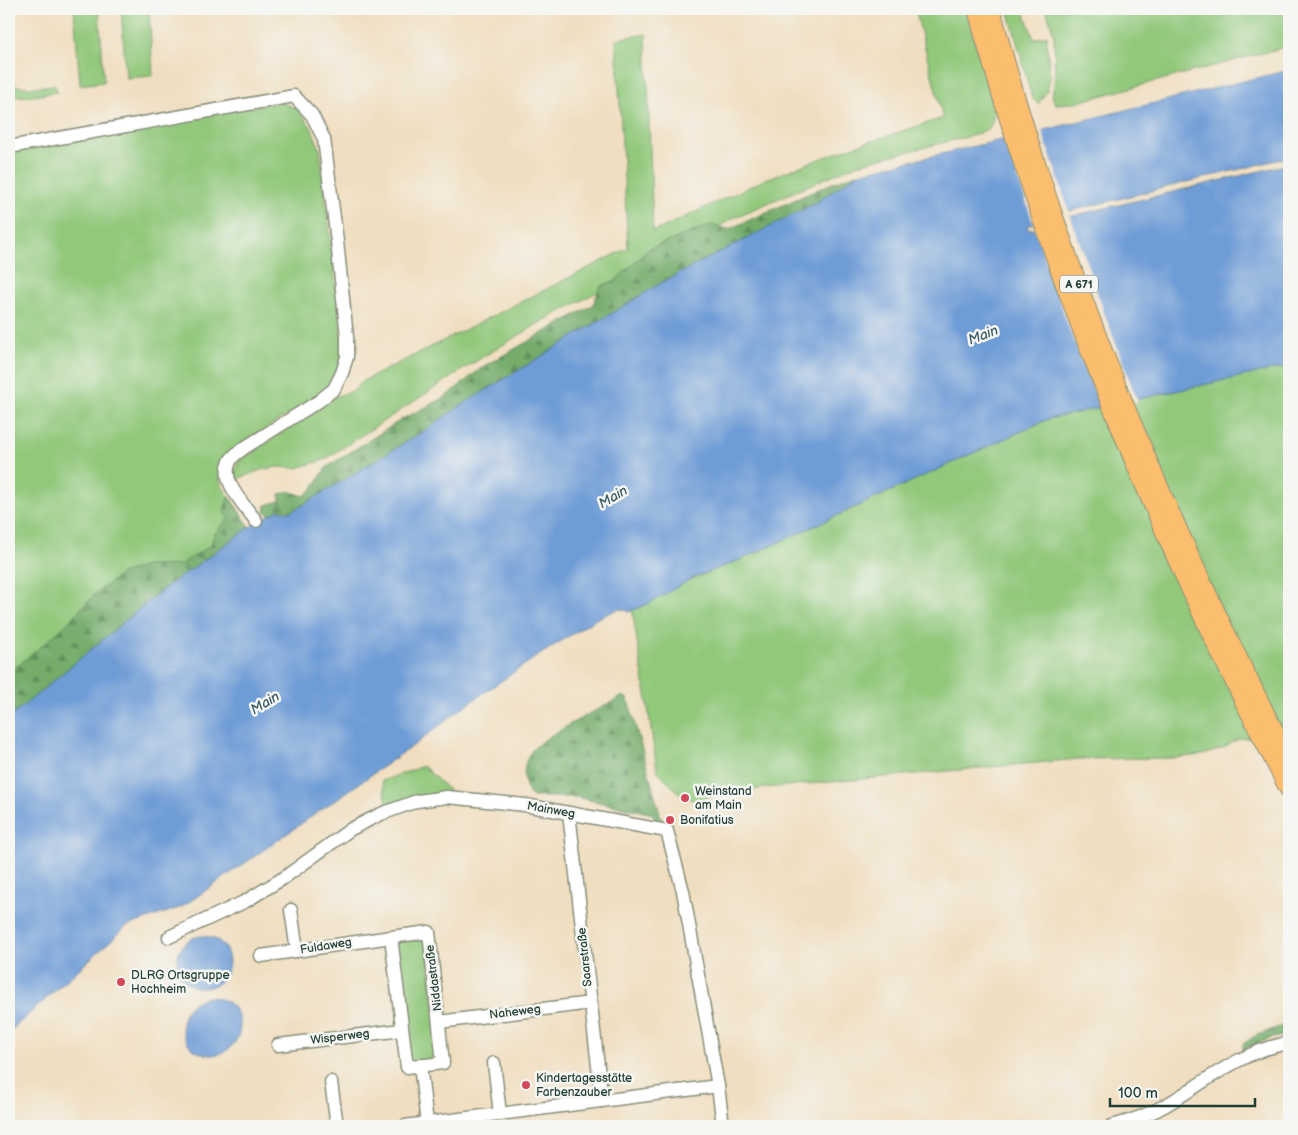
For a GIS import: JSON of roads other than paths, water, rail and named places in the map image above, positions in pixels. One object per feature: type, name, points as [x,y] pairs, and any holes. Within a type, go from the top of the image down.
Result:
[{"type":"highway","name":"A 671","points":[[988,10],[1038,208],[1080,326],[1133,459],[1217,645],[1289,789]]},
{"type":"highway","name":"A 671","points":[[1012,105],[1123,402],[1206,592],[1289,760]]},
{"type":"street","points":[[9,147],[294,96],[312,116],[324,139],[338,242],[347,336],[347,357],[334,389],[319,401],[244,448],[233,457],[228,465],[228,480],[256,521]]},
{"type":"street","name":"Mainweg","points":[[169,937],[246,901],[285,877],[351,829],[381,814],[417,801],[455,798],[525,805],[667,831],[683,891],[718,1086],[723,1126]]},
{"type":"street","name":"Saarstraße","points":[[569,813],[602,1101]]},
{"type":"street","points":[[290,910],[297,951]]},
{"type":"street","name":"Niddastraße","points":[[391,937],[429,932],[444,1063],[420,1065]]},
{"type":"street","points":[[391,937],[407,1067],[420,1065],[430,1124]]},
{"type":"street","name":"Fuldaweg","points":[[261,956],[391,937]]},
{"type":"street","name":"Naheweg","points":[[439,1022],[591,1003]]},
{"type":"street","name":"Wisperweg","points":[[278,1045],[402,1030]]},
{"type":"street","points":[[1112,1126],[1140,1118],[1164,1106],[1239,1060],[1271,1047],[1289,1044]]},
{"type":"street","points":[[494,1063],[500,1114]]},
{"type":"street","points":[[331,1082],[337,1126]]},
{"type":"street","points":[[405,1126],[718,1086]]},
{"type":"water","name":"Main","points":[[1289,70],[1289,157],[1066,212],[1027,226],[1028,229],[1035,229],[1064,218],[1289,164],[1289,366],[1048,419],[740,560],[691,579],[648,604],[628,612],[618,609],[596,619],[533,659],[462,708],[417,743],[182,907],[127,926],[9,1032],[9,718],[162,590],[256,522],[278,510],[290,512],[303,505],[666,280],[814,204],[859,173]]},
{"type":"water","points":[[198,936],[208,936],[222,943],[229,957],[229,967],[222,981],[208,988],[198,988],[188,984],[181,977],[177,967],[177,957],[181,947],[188,940]]},
{"type":"water","points":[[205,997],[217,997],[227,1001],[236,1010],[240,1032],[232,1047],[217,1055],[205,1055],[195,1051],[186,1042],[182,1032],[182,1020],[186,1010],[195,1001]]},
{"type":"place","name":"Weinstand am Main","points":[[685,798]]},
{"type":"place","name":"Bonifatius","points":[[670,820]]},
{"type":"place","name":"DLRG Ortsgruppe Hochheim","points":[[121,982]]},
{"type":"place","name":"Kindertagesstätte Farbenzauber","points":[[526,1085]]}]
